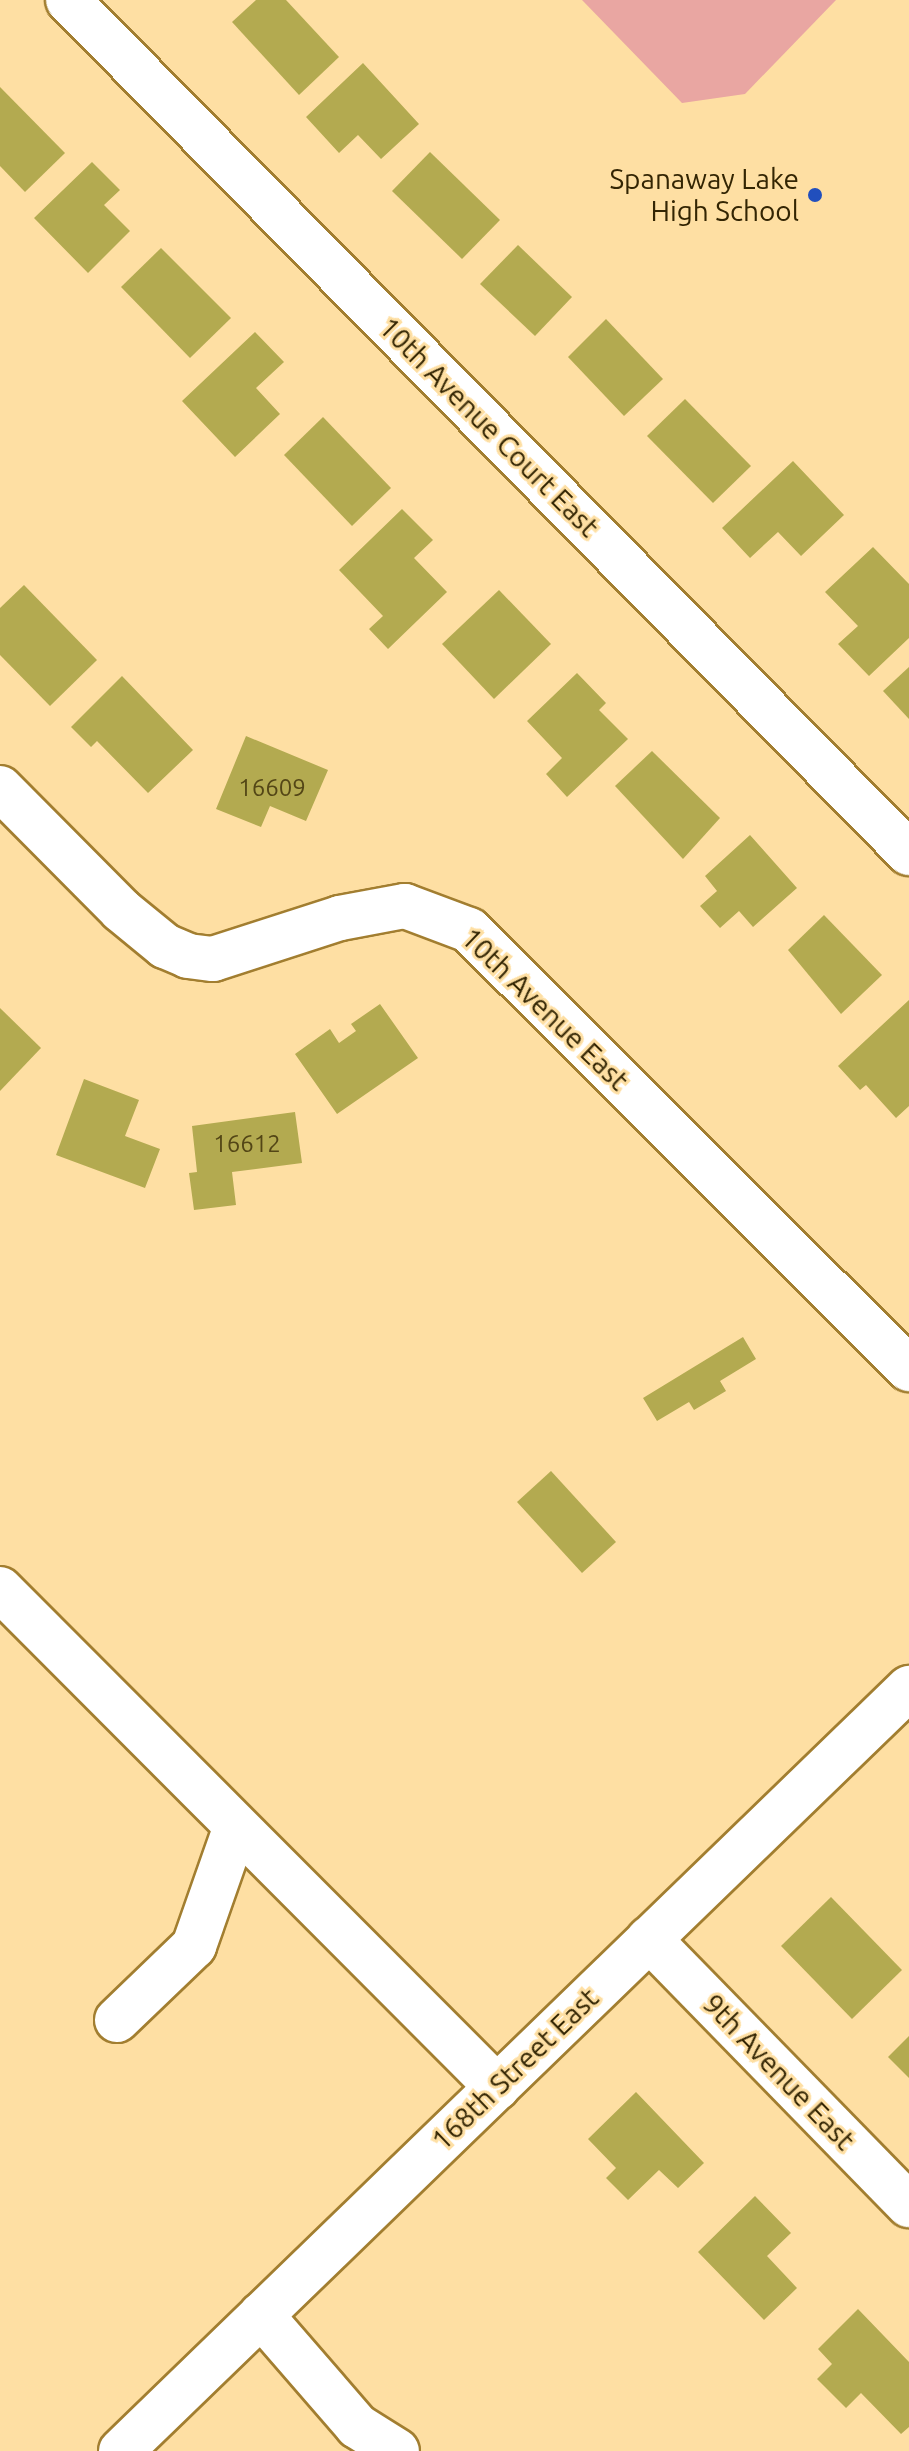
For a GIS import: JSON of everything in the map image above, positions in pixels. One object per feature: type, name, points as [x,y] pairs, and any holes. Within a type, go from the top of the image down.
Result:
[{"type":"street","name":"10th Avenue Court East","points":[[68,0],[909,853]]},
{"type":"street","name":"10th Avenue East","points":[[0,788],[121,910],[165,946],[188,956],[213,959],[340,918],[405,906],[469,930],[909,1369]]},
{"type":"street","points":[[3,1597],[497,2087]]},
{"type":"street","name":"168th Street East","points":[[121,2451],[909,1688]]},
{"type":"street","points":[[117,2020],[194,1946],[235,1829]]},
{"type":"street","name":"9th Avenue East","points":[[649,1939],[909,2205]]},
{"type":"street","points":[[261,2315],[357,2426],[397,2451]]},
{"type":"shaded area","points":[[582,0],[836,0],[745,94],[682,103]]},
{"type":"building","points":[[256,0],[286,0],[339,57],[299,95],[232,22]]},
{"type":"building","points":[[363,63],[419,124],[381,159],[358,135],[339,153],[306,117]]},
{"type":"building","points":[[0,87],[65,153],[25,192],[0,166]]},
{"type":"building","points":[[430,152],[500,220],[462,259],[392,191]]},
{"type":"building","points":[[92,162],[120,190],[104,205],[130,231],[88,273],[34,218]]},
{"type":"building","points":[[518,245],[572,297],[535,336],[480,284]]},
{"type":"building","points":[[161,248],[231,318],[190,358],[121,287]]},
{"type":"building","points":[[606,319],[663,379],[624,416],[568,357]]},
{"type":"building","points":[[255,332],[284,362],[256,388],[280,414],[235,457],[182,401]]},
{"type":"building","points":[[685,399],[751,466],[713,503],[647,436]]},
{"type":"building","points":[[323,417],[391,488],[352,526],[284,455]]},
{"type":"building","points":[[793,461],[844,515],[801,556],[778,532],[750,558],[722,528]]},
{"type":"building","points":[[402,509],[433,540],[414,558],[447,592],[388,649],[369,629],[383,616],[339,570]]},
{"type":"building","points":[[873,547],[909,584],[909,638],[869,676],[838,644],[858,626],[825,592]]},
{"type":"building","points":[[24,585],[97,660],[50,706],[0,655],[0,608]]},
{"type":"building","points":[[499,590],[551,644],[494,699],[442,644]]},
{"type":"building","points":[[909,667],[909,719],[883,691]]},
{"type":"building","points":[[577,673],[606,703],[599,710],[628,739],[567,797],[546,774],[562,758],[527,721]]},
{"type":"building","points":[[122,676],[193,750],[148,793],[97,741],[91,747],[71,727]]},
{"type":"building","points":[[246,736],[328,770],[306,821],[270,806],[261,827],[216,809]]},
{"type":"building","points":[[652,751],[720,818],[683,859],[615,786]]},
{"type":"building","points":[[750,835],[797,888],[753,927],[739,911],[720,928],[700,906],[717,891],[705,876]]},
{"type":"building","points":[[824,915],[882,975],[841,1014],[788,950]]},
{"type":"building","points":[[909,1000],[909,1106],[896,1118],[866,1085],[860,1090],[838,1066]]},
{"type":"building","points":[[380,1004],[418,1058],[337,1114],[295,1054],[330,1029],[339,1043],[356,1031],[351,1024]]},
{"type":"building","points":[[0,1008],[41,1048],[0,1091]]},
{"type":"building","points":[[84,1079],[139,1100],[125,1136],[160,1149],[145,1188],[56,1155]]},
{"type":"building","points":[[295,1112],[302,1163],[232,1172],[236,1205],[194,1210],[189,1173],[197,1172],[192,1126]]},
{"type":"building","points":[[743,1337],[756,1359],[720,1381],[726,1391],[694,1410],[689,1402],[657,1421],[643,1398]]},
{"type":"building","points":[[551,1471],[616,1542],[582,1573],[517,1502]]},
{"type":"building","points":[[831,1897],[902,1970],[852,2019],[781,1946]]},
{"type":"building","points":[[909,2036],[909,2078],[888,2057]]},
{"type":"building","points":[[636,2092],[704,2163],[678,2188],[659,2170],[628,2200],[606,2178],[616,2168],[588,2139]]},
{"type":"building","points":[[755,2196],[791,2233],[767,2256],[797,2288],[764,2320],[698,2252]]},
{"type":"building","points":[[858,2309],[909,2362],[909,2427],[901,2434],[861,2393],[846,2408],[817,2379],[832,2364],[818,2349]]},
{"type":"place","name":"Spanaway Lake High School","points":[[815,195]]}]
